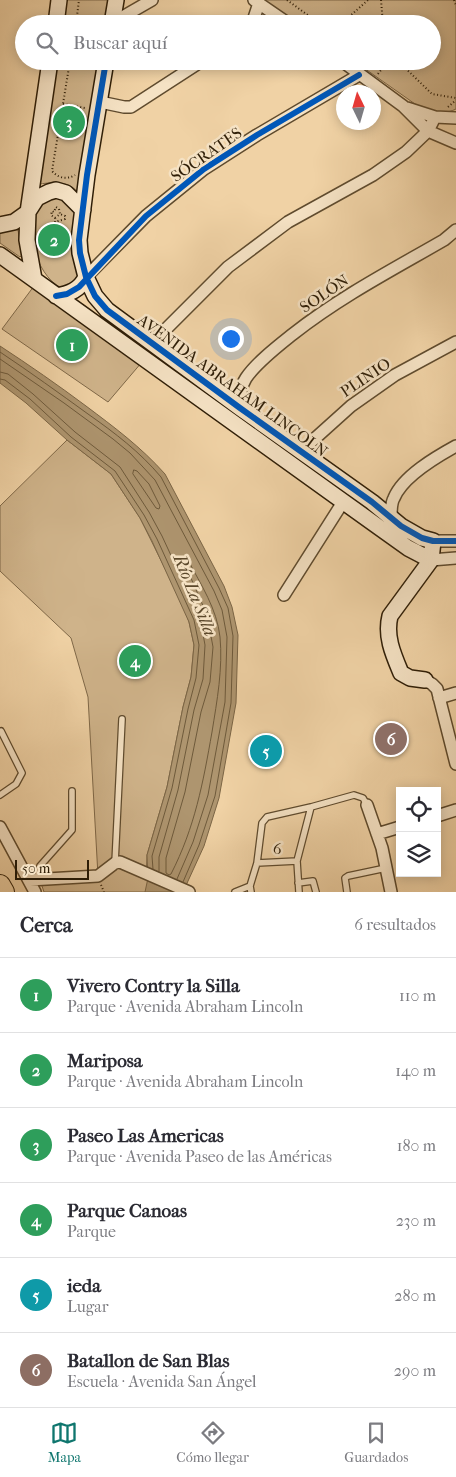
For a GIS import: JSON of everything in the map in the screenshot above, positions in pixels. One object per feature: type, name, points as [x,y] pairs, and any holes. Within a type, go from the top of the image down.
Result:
[{"type":"highway","points":[[0,885],[4,892]]},
{"type":"street","points":[[57,15],[59,0]]},
{"type":"street","points":[[113,15],[116,0]]},
{"type":"street","points":[[126,15],[152,0]]},
{"type":"street","points":[[254,15],[256,2],[276,15]]},
{"type":"street","points":[[34,279],[27,240],[28,212],[49,70]]},
{"type":"street","name":"AVENIDA ABRAHAM LINCOLN","points":[[105,70],[82,210],[80,253],[86,277],[95,296],[107,310],[401,526],[422,538],[432,541]]},
{"type":"street","points":[[99,106],[131,106],[188,70]]},
{"type":"street","points":[[352,70],[359,76],[375,80],[428,131],[456,143]]},
{"type":"street","name":"SÓCRATES","points":[[86,277],[146,216],[204,169],[257,135],[359,76]]},
{"type":"street","points":[[402,106],[435,117],[456,118]]},
{"type":"street","points":[[152,343],[228,266],[288,222],[373,176],[406,152],[428,131],[435,117]]},
{"type":"street","points":[[0,225],[14,222],[28,212],[37,198],[56,190],[70,196],[82,210]]},
{"type":"street","name":"SOLÓN","points":[[240,408],[241,387],[246,378],[277,347],[321,312],[356,289],[444,240],[456,230]]},
{"type":"street","name":"AVENIDA ABRAHAM LINCOLN","points":[[0,255],[408,548],[431,560]]},
{"type":"street","points":[[56,296],[73,292],[83,283],[86,277]]},
{"type":"street","name":"PLINIO","points":[[301,451],[351,406],[395,375],[456,342]]},
{"type":"street","points":[[391,517],[392,500],[406,480],[437,457],[456,446]]},
{"type":"street","points":[[284,595],[343,502]]},
{"type":"street","points":[[456,541],[432,541],[431,560],[390,616],[388,626],[388,636],[401,673],[410,678],[425,680],[437,689],[456,764]]},
{"type":"street","points":[[431,560],[456,558]]},
{"type":"street","points":[[439,698],[456,693]]},
{"type":"street","points":[[368,805],[391,892]]},
{"type":"street","points":[[441,815],[456,810]]},
{"type":"street","points":[[0,826],[33,880],[36,892]]},
{"type":"street","points":[[377,834],[396,828]]},
{"type":"street","points":[[33,880],[98,876],[118,863],[189,892]]},
{"type":"lane","points":[[118,863],[122,718]]},
{"type":"lane","points":[[0,795],[16,784],[22,773],[1,731]]},
{"type":"lane","points":[[33,880],[40,866],[72,830],[72,791]]},
{"type":"lane","points":[[235,892],[250,889],[257,863],[264,819],[271,815],[311,807],[354,795],[363,798],[368,805]]},
{"type":"lane","points":[[299,892],[297,861],[311,807]]},
{"type":"lane","name":"6","points":[[257,863],[297,861]]},
{"type":"lane","points":[[347,892],[345,878],[348,876],[386,868]]},
{"type":"lane","points":[[298,883],[313,882],[316,892]]},
{"type":"path","points":[[77,15],[79,0]]},
{"type":"path","points":[[287,0],[308,15]]},
{"type":"path","points":[[351,15],[368,0]]},
{"type":"path","points":[[381,0],[382,15]]},
{"type":"path","points":[[454,0],[456,6]]},
{"type":"path","points":[[69,70],[52,171],[56,176],[62,178],[72,178],[78,174]]},
{"type":"path","points":[[371,70],[375,80]]},
{"type":"path","points":[[375,80],[382,70]]},
{"type":"path","points":[[407,70],[432,94],[456,99],[449,107],[443,108]]},
{"type":"path","points":[[63,104],[99,106]]},
{"type":"path","points":[[59,215],[51,216],[55,207],[57,207],[59,215],[60,220]]},
{"type":"path","points":[[54,212],[66,217],[59,222],[55,222],[59,215]]},
{"type":"shaded area","points":[[65,0],[111,0],[108,15],[62,15]]},
{"type":"shaded area","points":[[264,0],[456,0],[456,109],[440,113],[425,111],[367,70],[441,70],[441,15],[286,15]]},
{"type":"shaded area","points":[[55,70],[98,70],[78,192],[65,184],[40,184]]},
{"type":"shaded area","points":[[57,194],[77,211],[81,274],[67,290],[56,285],[48,277],[41,266],[33,239],[32,226],[40,203]]},
{"type":"shaded area","points":[[0,229],[18,230],[22,255],[20,257],[0,243]]},
{"type":"shaded area","points":[[34,286],[142,362],[108,402],[2,329]]},
{"type":"shaded area","points":[[67,440],[111,474],[140,518],[184,607],[189,622],[194,645],[191,677],[167,787],[147,855],[146,880],[175,892],[44,892],[41,883],[98,876],[88,697],[71,638],[0,571],[0,506]]},
{"type":"water","name":"Río La Silla","points":[[0,346],[107,422],[137,446],[165,474],[224,586],[232,607],[238,635],[236,703],[219,798],[204,846],[183,892],[145,892],[148,878],[147,855],[167,787],[191,677],[194,645],[189,622],[140,518],[111,474],[67,440],[26,403],[0,383]]},
{"type":"cycle path","points":[[104,70],[87,175],[79,240],[86,277],[95,296],[107,310],[372,502],[401,526],[422,538],[433,541],[456,541]]},
{"type":"cycle path","points":[[56,296],[67,294],[79,287],[146,216],[204,169],[257,135],[359,75]]},
{"type":"place","name":"Paseo Las Americas","points":[[69,122]]},
{"type":"place","name":"Mariposa","points":[[54,240]]},
{"type":"place","name":"Vivero Contry la Silla","points":[[72,345]]},
{"type":"place","name":"Parque Canoas","points":[[135,661]]},
{"type":"place","name":"Batallon de San Blas","points":[[391,739]]},
{"type":"place","name":"ieda","points":[[266,751]]}]
